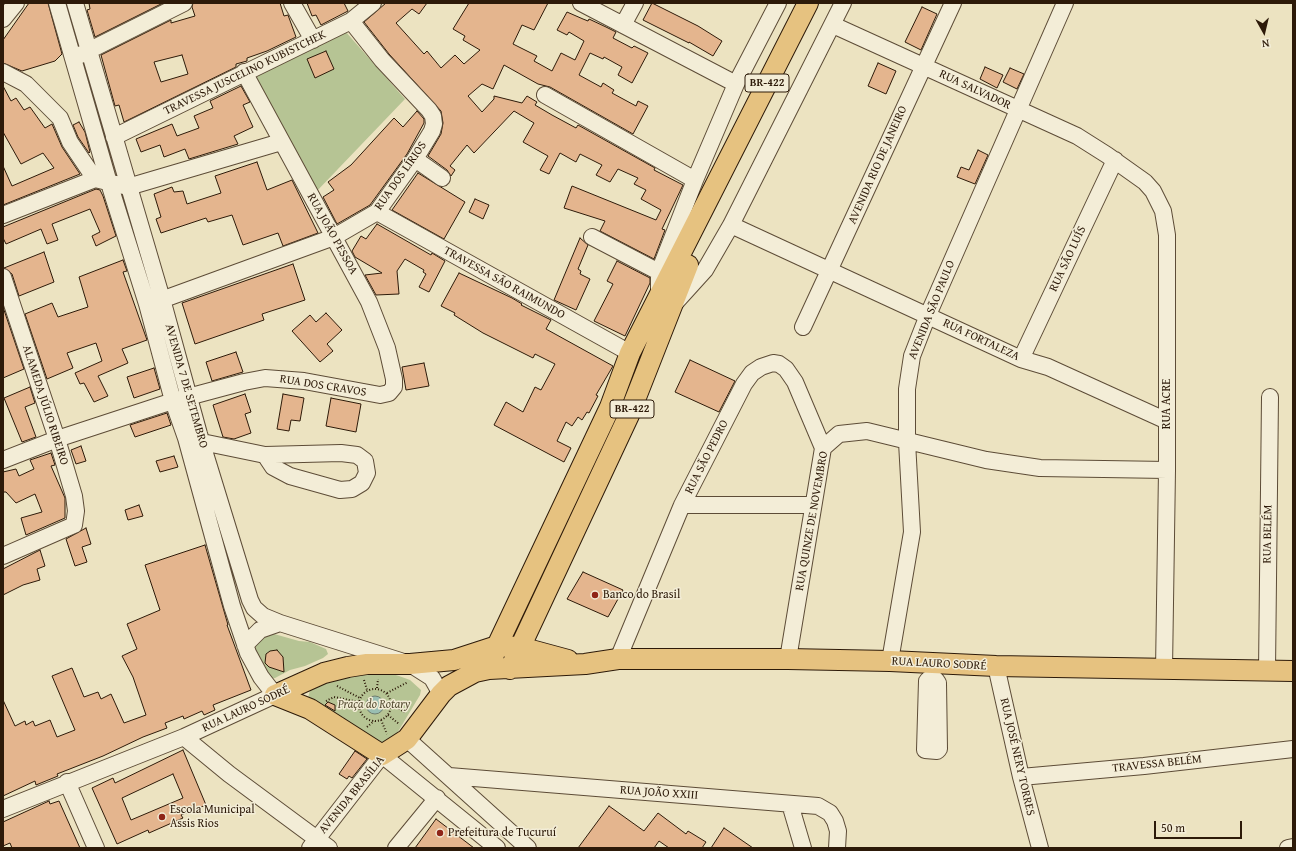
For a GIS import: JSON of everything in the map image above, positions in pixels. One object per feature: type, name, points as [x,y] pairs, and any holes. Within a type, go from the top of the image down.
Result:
[{"type":"main road","name":"BR-422","points":[[510,669],[629,415],[666,302],[727,164],[808,3]]},
{"type":"main road","name":"BR-422","points":[[489,669],[497,646],[610,407],[630,353],[666,302]]},
{"type":"main road","points":[[610,407],[629,415]]},
{"type":"main road","name":"RUA LAURO SODRÉ","points":[[275,695],[324,673],[348,667],[367,664],[409,673],[497,646],[520,647],[585,664]]},
{"type":"main road","name":"RUA LAURO SODRÉ","points":[[510,669],[585,664],[618,659],[788,659],[890,661],[933,671],[996,666],[1293,671]]},
{"type":"main road","name":"AVENIDA BRASÍLIA","points":[[395,739],[441,694],[461,679],[475,672],[489,669],[510,669]]},
{"type":"main road","points":[[275,695],[395,739]]},
{"type":"street","points":[[3,19],[16,3]]},
{"type":"street","points":[[57,3],[102,181],[155,302],[173,401],[196,438],[245,645],[261,677],[275,695]]},
{"type":"street","name":"AVENIDA 7 DE SETEMBRO","points":[[75,3],[128,187],[155,302],[189,396],[196,438],[250,600],[254,608],[263,616],[280,623],[409,673],[432,678],[441,694]]},
{"type":"street","points":[[72,58],[184,3]]},
{"type":"street","points":[[292,3],[313,40]]},
{"type":"street","name":"TRAVESSA JUSCELINO KUBISTCHEK","points":[[114,137],[244,72],[351,21],[373,3]]},
{"type":"street","points":[[581,3],[736,84]]},
{"type":"street","points":[[623,25],[635,3]]},
{"type":"street","points":[[778,3],[736,84],[695,180],[659,272],[666,302],[705,270],[732,225],[843,3]]},
{"type":"street","name":"AVENIDA RIO DE JANEIRO","points":[[803,327],[831,270],[922,65],[953,3]]},
{"type":"street","name":"AVENIDA SÃO PAULO","points":[[890,661],[912,532],[907,442],[908,372],[912,356],[928,315],[1065,3]]},
{"type":"street","name":"RUA DOS LÍRIOS","points":[[155,302],[334,237],[377,212],[415,159],[432,131],[434,124],[432,116],[382,60],[351,21]]},
{"type":"street","name":"RUA SALVADOR","points":[[833,25],[1077,136],[1115,160]]},
{"type":"street","points":[[3,72],[26,84],[60,118],[70,142],[102,181]]},
{"type":"street","name":"RUA JOÃO PESSOA","points":[[244,72],[281,142],[352,268],[366,299],[369,302],[387,348],[394,379],[394,386],[389,393],[380,395]]},
{"type":"street","points":[[545,96],[695,180]]},
{"type":"street","points":[[3,215],[102,181],[128,187],[281,142]]},
{"type":"street","points":[[415,159],[442,178]]},
{"type":"street","name":"RUA SÃO LUÍS","points":[[1021,359],[1115,160]]},
{"type":"street","name":"RUA ACRE","points":[[1115,160],[1145,182],[1153,191],[1163,211],[1166,223],[1167,470],[1164,670]]},
{"type":"street","name":"TRAVESSA SÃO RAIMUNDO","points":[[377,212],[630,353]]},
{"type":"street","name":"RUA FORTALEZA","points":[[732,225],[1021,359],[1048,367],[1167,421]]},
{"type":"street","points":[[592,237],[659,272]]},
{"type":"street","name":"ALAMEDA JÚLIO RIBEIRO","points":[[3,277],[57,439],[76,504],[76,518],[74,525],[4,554]]},
{"type":"street","name":"RUA SÃO PEDRO","points":[[618,659],[682,506],[744,384],[752,374],[761,367],[779,364],[795,382],[823,448]]},
{"type":"street","name":"RUA DOS CRAVOS","points":[[3,460],[57,439],[173,401],[265,378],[304,381],[380,395]]},
{"type":"street","name":"RUA BELÉM","points":[[1267,671],[1270,397]]},
{"type":"street","name":"RUA QUINZE DE NOVEMBRO","points":[[788,659],[823,448],[839,434],[867,431],[907,442],[986,460],[1040,468],[1167,470]]},
{"type":"street","points":[[196,438],[266,455],[341,453],[357,455],[365,461],[366,473],[362,483],[352,489],[340,490],[290,476],[273,467],[266,455]]},
{"type":"street","points":[[682,506],[813,505]]},
{"type":"street","points":[[245,645],[260,630],[280,623]]},
{"type":"street","name":"RUA JOSÉ NERY TORRES","points":[[996,666],[1021,777],[1040,848]]},
{"type":"street","name":"RUA LAURO SODRÉ","points":[[3,810],[67,782],[184,737],[275,695]]},
{"type":"street","points":[[184,737],[318,845]]},
{"type":"street","points":[[395,739],[449,776],[528,848]]},
{"type":"street","points":[[395,739],[437,798],[497,848]]},
{"type":"street","name":"AVENIDA BRASÍLIA","points":[[318,845],[334,819],[395,739]]},
{"type":"street","name":"TRAVESSA BELÉM","points":[[1021,777],[1144,766],[1293,749]]},
{"type":"street","name":"RUA JOÃO XXIII","points":[[449,776],[818,806],[830,813],[835,820],[838,831],[837,848]]},
{"type":"street","points":[[67,782],[96,848]]},
{"type":"street","points":[[396,848],[437,798]]},
{"type":"street","points":[[790,804],[803,848]]},
{"type":"street","points":[[1288,848],[1293,848]]},
{"type":"path","points":[[387,693],[409,673]]},
{"type":"path","points":[[334,685],[360,698]]},
{"type":"path","points":[[388,715],[381,720],[374,721],[365,718],[360,711],[359,702],[364,692],[372,689],[380,689],[387,693],[391,704],[388,715],[395,739]]},
{"type":"path","points":[[323,702],[334,697],[359,702]]},
{"type":"path","points":[[391,704],[406,713]]},
{"type":"path","points":[[381,720],[386,732],[395,739]]},
{"type":"green space","points":[[345,31],[405,99],[315,193],[250,75]]},
{"type":"green space","points":[[267,632],[299,641],[310,642],[326,649],[328,654],[323,658],[305,666],[290,670],[270,679],[253,651],[252,639]]},
{"type":"green space","name":"Praça do Rotary","points":[[361,668],[383,671],[410,680],[421,690],[420,695],[396,735],[384,748],[308,698],[310,690]]},
{"type":"water","points":[[371,696],[379,696],[384,701],[382,712],[379,714],[371,714],[366,709],[366,701]]},
{"type":"building","points":[[29,3],[48,3],[62,54],[55,61],[22,71],[3,63],[3,40]]},
{"type":"building","points":[[89,3],[163,3],[95,37],[87,10],[90,9]]},
{"type":"building","points":[[193,3],[280,3],[284,16],[288,15],[296,37],[267,51],[247,58],[247,61],[236,64],[236,67],[124,122],[119,105],[115,106],[101,55],[171,20],[171,23],[195,16],[192,7]],"holes":[[[182,55],[188,74],[161,82],[154,62]]]},
{"type":"building","points":[[307,3],[344,3],[348,11],[321,25],[316,15],[312,16]]},
{"type":"building","points":[[386,3],[427,3],[419,14],[412,9],[396,23],[424,54],[427,51],[441,68],[455,55],[464,64],[480,50],[463,40],[465,36],[453,29],[469,3],[548,3],[534,30],[522,25],[513,44],[537,56],[534,61],[552,71],[561,53],[575,60],[584,41],[569,32],[567,35],[557,30],[567,12],[588,21],[589,19],[616,32],[613,38],[632,48],[634,46],[648,53],[632,83],[618,75],[622,67],[604,57],[603,59],[590,53],[579,75],[601,87],[603,83],[614,90],[612,93],[636,106],[638,101],[648,106],[633,134],[550,87],[538,84],[504,65],[493,89],[482,84],[468,96],[482,112],[494,99],[494,96],[522,103],[527,96],[537,102],[535,105],[552,115],[576,128],[578,125],[655,168],[654,170],[683,185],[662,229],[665,230],[654,259],[600,231],[605,221],[564,208],[572,186],[656,220],[661,210],[641,199],[646,190],[634,184],[638,178],[618,169],[610,182],[596,175],[602,165],[580,154],[576,162],[560,153],[549,174],[540,170],[548,156],[523,142],[534,123],[514,111],[474,153],[467,145],[450,166],[455,170],[451,176],[447,170],[428,156],[441,134],[443,123],[441,111],[389,54],[364,22]]},
{"type":"building","points":[[652,3],[698,26],[722,41],[713,56],[689,42],[643,20]]},
{"type":"building","points":[[922,7],[937,14],[921,50],[905,42]]},
{"type":"building","points":[[326,51],[334,69],[315,78],[307,59]]},
{"type":"building","points":[[878,63],[896,71],[886,94],[868,86]]},
{"type":"building","points":[[985,67],[1003,75],[997,88],[980,79]]},
{"type":"building","points":[[1010,68],[1024,74],[1017,89],[1003,82]]},
{"type":"building","points":[[3,86],[11,101],[16,98],[24,110],[30,107],[45,128],[52,124],[62,147],[80,174],[3,205],[3,166],[12,186],[54,168],[43,153],[21,164],[3,132]]},
{"type":"building","points":[[241,86],[250,102],[243,105],[253,127],[234,136],[238,144],[189,159],[185,149],[164,157],[160,145],[141,152],[136,139],[172,124],[177,136],[199,128],[194,116],[213,108],[210,101]]},
{"type":"building","points":[[417,111],[424,119],[424,123],[407,154],[370,205],[337,224],[323,197],[334,190],[328,182],[351,165],[394,118],[403,127]]},
{"type":"building","points":[[79,122],[85,132],[89,153],[78,137],[73,125]]},
{"type":"building","points":[[978,150],[988,155],[975,184],[957,177],[961,167],[969,170]]},
{"type":"building","points":[[257,162],[267,190],[292,180],[318,233],[283,246],[278,233],[243,245],[232,215],[208,222],[206,218],[161,233],[156,219],[161,217],[154,194],[172,187],[174,192],[183,191],[187,204],[221,193],[215,176]]},
{"type":"building","points":[[418,173],[465,202],[444,239],[392,210]]},
{"type":"building","points":[[96,189],[100,190],[103,196],[116,236],[96,246],[92,236],[100,232],[90,209],[52,224],[58,240],[47,244],[41,229],[6,244],[3,238],[3,227]]},
{"type":"building","points":[[475,199],[489,205],[483,219],[469,212]]},
{"type":"building","points":[[377,224],[431,255],[432,253],[445,261],[429,292],[419,287],[426,274],[423,272],[424,270],[405,259],[397,271],[399,294],[376,295],[365,275],[382,273],[355,257],[352,251],[361,236],[366,239]]},
{"type":"building","points":[[580,238],[588,245],[578,269],[581,271],[580,274],[590,279],[576,310],[554,300]]},
{"type":"building","points":[[44,252],[54,282],[19,296],[12,274],[4,268]]},
{"type":"building","points":[[123,260],[127,271],[123,272],[147,340],[122,349],[128,363],[98,376],[108,396],[94,402],[84,383],[80,384],[75,373],[102,361],[96,343],[67,353],[73,368],[47,379],[25,314],[52,303],[58,317],[88,307],[79,277]]},
{"type":"building","points":[[617,261],[650,278],[650,283],[625,336],[594,321],[613,284],[607,281]]},
{"type":"building","points":[[293,264],[305,300],[262,314],[264,320],[195,344],[182,303]]},
{"type":"building","points":[[459,273],[512,298],[522,304],[521,305],[551,320],[546,329],[613,366],[596,395],[598,396],[589,413],[587,412],[582,420],[578,417],[572,426],[566,422],[557,441],[571,448],[564,462],[494,425],[506,402],[523,412],[535,387],[541,390],[555,364],[535,354],[533,358],[483,333],[454,315],[455,313],[441,306]]},
{"type":"building","points":[[3,307],[24,369],[3,378]]},
{"type":"building","points":[[326,313],[342,330],[327,344],[333,351],[320,362],[292,331],[310,315],[316,322]]},
{"type":"building","points":[[236,352],[243,372],[212,381],[206,362]]},
{"type":"building","points":[[690,360],[735,381],[719,412],[675,392]]},
{"type":"building","points":[[424,363],[429,386],[406,390],[402,367]]},
{"type":"building","points":[[154,368],[160,389],[134,398],[127,377]]},
{"type":"building","points":[[30,387],[35,403],[25,407],[36,437],[22,442],[4,398]]},
{"type":"building","points":[[245,394],[251,412],[245,414],[251,433],[234,439],[223,437],[213,405]]},
{"type":"building","points":[[283,394],[304,398],[300,421],[291,420],[289,431],[277,429]]},
{"type":"building","points":[[331,398],[361,404],[356,432],[326,426]]},
{"type":"building","points":[[167,413],[171,425],[135,437],[130,425]]},
{"type":"building","points":[[81,446],[86,461],[76,464],[71,450]]},
{"type":"building","points":[[51,453],[55,465],[51,466],[65,498],[65,518],[26,535],[21,518],[42,512],[35,494],[16,503],[6,492],[3,492],[3,472],[16,469],[19,476],[34,469],[30,460]]},
{"type":"building","points":[[174,456],[178,467],[160,472],[156,461]]},
{"type":"building","points":[[139,505],[143,516],[128,520],[125,510]]},
{"type":"building","points":[[86,528],[91,544],[82,547],[87,562],[75,566],[66,539]]},
{"type":"building","points":[[205,545],[227,625],[251,690],[213,705],[215,710],[204,715],[202,711],[184,719],[183,716],[165,723],[167,728],[57,774],[58,776],[36,785],[35,781],[3,796],[3,700],[15,726],[25,721],[26,725],[33,721],[35,726],[50,720],[57,737],[75,730],[52,676],[72,668],[84,697],[98,692],[101,699],[111,694],[124,723],[146,715],[133,677],[122,656],[137,649],[127,624],[160,610],[145,565]]},
{"type":"building","points":[[40,550],[45,566],[37,569],[40,580],[23,585],[3,595],[3,569]]},
{"type":"building","name":"Banco do Brasil","points":[[583,572],[623,590],[608,617],[567,599]]},
{"type":"building","points":[[277,650],[283,657],[284,672],[269,667],[265,663],[266,654],[270,651]]},
{"type":"building","points":[[328,702],[335,705],[335,711],[325,705]]},
{"type":"building","points":[[183,750],[206,805],[181,815],[183,818],[149,833],[148,830],[117,844],[92,788],[113,778],[115,783]],"holes":[[[173,774],[183,798],[131,820],[122,798]]]},
{"type":"building","points":[[355,751],[367,759],[352,778],[349,776],[347,779],[339,774]]},
{"type":"building","points":[[49,801],[50,804],[59,801],[80,848],[12,848],[10,843],[3,846],[3,822]]},
{"type":"building","points":[[609,806],[644,831],[658,813],[686,834],[688,831],[706,842],[702,848],[669,848],[659,841],[654,848],[578,848]]},
{"type":"building","name":"Prefeitura de Tucuruí","points":[[436,819],[474,848],[415,848]]},
{"type":"building","points":[[724,828],[753,848],[711,848]]},
{"type":"place","name":"Banco do Brasil","points":[[595,595]]},
{"type":"place","name":"Escola Municipal Assis Rios","points":[[162,817]]},
{"type":"place","name":"Prefeitura de Tucuruí","points":[[440,833]]}]
